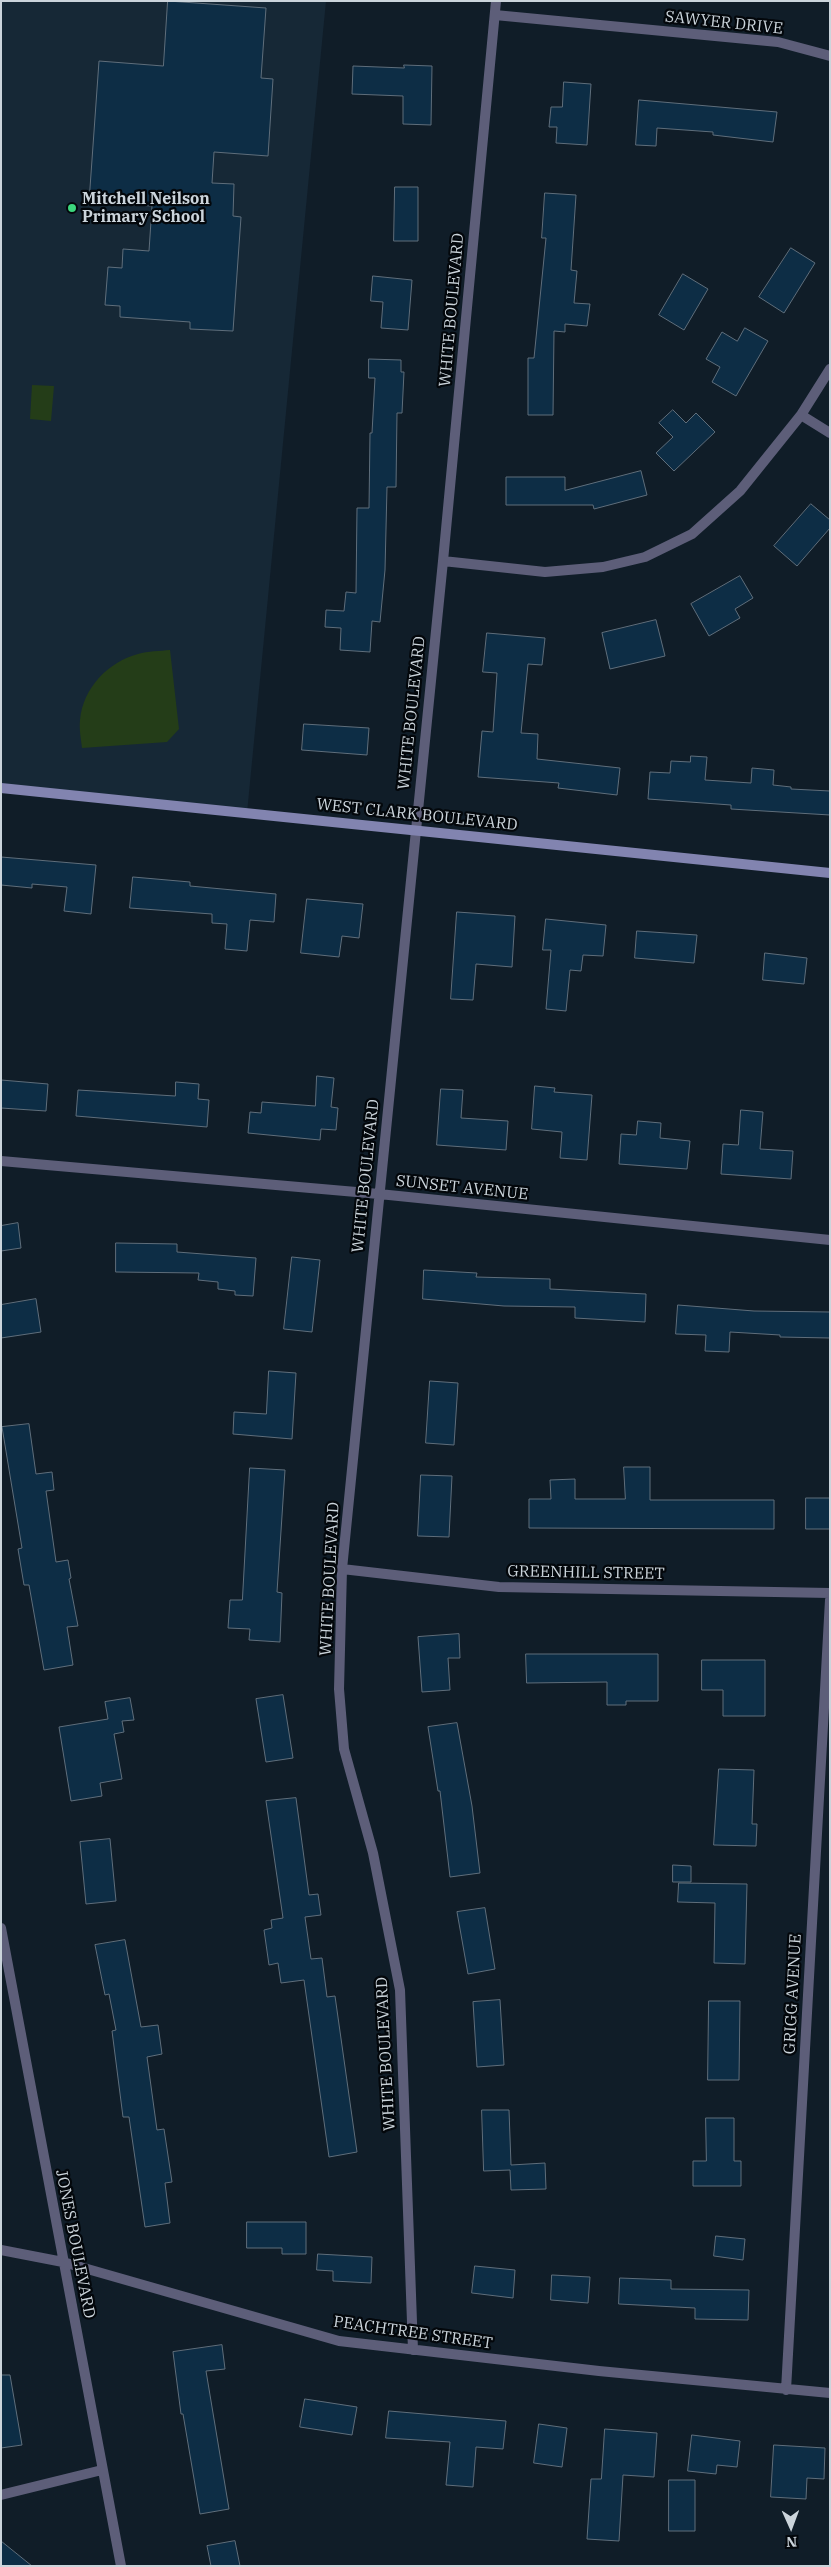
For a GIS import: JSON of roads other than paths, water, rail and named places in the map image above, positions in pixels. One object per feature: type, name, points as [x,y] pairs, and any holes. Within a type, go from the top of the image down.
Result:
[{"type":"street","name":"WHITE BOULEVARD","points":[[413,2350],[400,1990],[373,1853],[344,1749],[339,1689],[342,1569],[443,561],[496,1]]},
{"type":"street","name":"SAWYER DRIVE","points":[[495,15],[778,42],[830,56]]},
{"type":"street","points":[[443,561],[545,572],[603,568],[645,556],[692,534],[740,491],[801,415],[830,369]]},
{"type":"street","points":[[801,415],[830,433]]},
{"type":"street","name":"WEST CLARK BOULEVARD","points":[[1,788],[830,873]]},
{"type":"street","name":"SUNSET AVENUE","points":[[1,1161],[379,1194],[830,1240]]},
{"type":"street","name":"GREENHILL STREET","points":[[342,1569],[499,1587],[830,1593]]},
{"type":"street","name":"GRIGG AVENUE","points":[[786,2390],[830,1600]]},
{"type":"street","name":"JONES BOULEVARD","points":[[1,1928],[120,2566]]},
{"type":"street","name":"PEACHTREE STREET","points":[[1,2250],[63,2262],[339,2341],[599,2371],[830,2393]]},
{"type":"street","points":[[1,2495],[102,2470]]},
{"type":"place","name":"Mitchell Neilson Primary School","points":[[72,208]]}]
